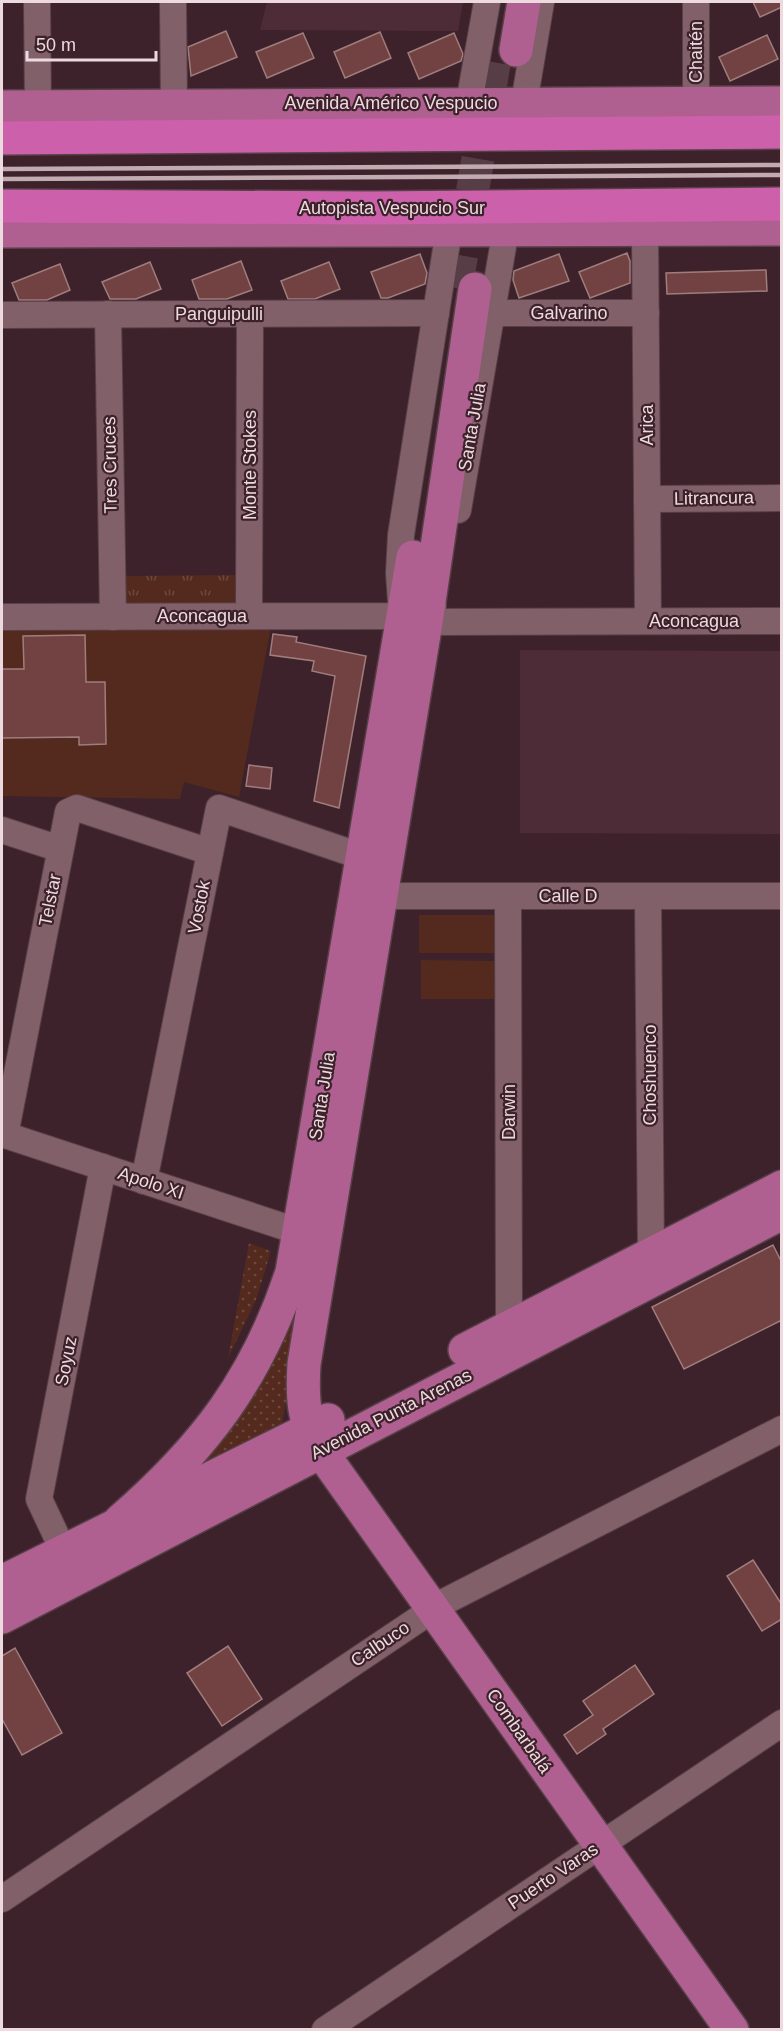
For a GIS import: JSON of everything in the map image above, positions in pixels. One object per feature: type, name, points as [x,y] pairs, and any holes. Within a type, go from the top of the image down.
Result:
[{"type":"highway","points":[[2,129],[49,138]]},
{"type":"highway","points":[[2,138],[782,132]]},
{"type":"highway","name":"Autopista Vespucio Sur","points":[[2,206],[370,208],[782,204]]},
{"type":"main road","points":[[504,2],[506,48],[524,2]]},
{"type":"main road","name":"Avenida Américo Vespucio","points":[[2,107],[174,104],[782,103]]},
{"type":"main road","points":[[2,231],[782,229]]},
{"type":"main road","name":"Santa Julia","points":[[314,1440],[303,1403],[304,1364],[371,878],[414,619],[474,297]]},
{"type":"main road","name":"Santa Julia","points":[[120,1521],[180,1466],[213,1427],[238,1391],[277,1315],[292,1272],[371,878]]},
{"type":"main road","name":"Avenida Punta Arenas","points":[[2,1617],[509,1327],[782,1187]]},
{"type":"main road","name":"Avenida Punta Arenas","points":[[2,1582],[120,1521],[314,1440],[782,1213]]},
{"type":"main road","name":"Combarbalá","points":[[314,1440],[732,2030]]},
{"type":"street","points":[[37,2],[38,107]]},
{"type":"street","points":[[173,2],[174,104]]},
{"type":"street","points":[[470,103],[487,2]]},
{"type":"street","points":[[524,103],[541,2]]},
{"type":"street","name":"Chaitén","points":[[696,2],[696,103]]},
{"type":"street","name":"Arica","points":[[645,229],[648,621]]},
{"type":"street","name":"Santa Julia","points":[[414,619],[399,573],[401,535],[449,230]]},
{"type":"street","name":"Santa Julia","points":[[414,619],[444,573],[453,537],[474,297],[506,230]]},
{"type":"street","name":"Galvarino","points":[[474,297],[646,313]]},
{"type":"street","name":"Tres Cruces","points":[[108,314],[113,617]]},
{"type":"street","name":"Monte Stokes","points":[[249,616],[250,314]]},
{"type":"street","name":"Panguipulli","points":[[2,315],[436,314]]},
{"type":"street","name":"Litrancura","points":[[647,499],[782,498]]},
{"type":"street","name":"Aconcagua","points":[[2,617],[249,616],[782,621]]},
{"type":"street","name":"Telstar","points":[[3,1134],[67,815],[74,808],[210,852]]},
{"type":"street","name":"Vostok","points":[[144,1180],[219,808],[371,878]]},
{"type":"street","points":[[2,830],[60,849]]},
{"type":"street","name":"Calle D","points":[[371,878],[508,896],[782,896]]},
{"type":"street","name":"Darwin","points":[[508,896],[509,1327]]},
{"type":"street","name":"Choshuenco","points":[[648,896],[651,1254]]},
{"type":"street","name":"Apolo XI","points":[[3,1134],[300,1232]]},
{"type":"street","name":"Soyuz","points":[[63,1550],[39,1499],[103,1167]]},
{"type":"street","name":"Calbuco","points":[[2,1899],[433,1609],[782,1429]]},
{"type":"street","name":"Puerto Varas","points":[[325,2030],[782,1723]]},
{"type":"shaded area","points":[[267,2],[463,2],[458,31],[260,30]]},
{"type":"shaded area","points":[[520,650],[781,651],[781,834],[520,833]]},
{"type":"green space","points":[[237,575],[237,605],[124,605],[123,576]]},
{"type":"green space","points":[[271,627],[239,797],[184,782],[180,799],[2,796],[2,630]]},
{"type":"green space","points":[[419,915],[494,915],[495,953],[419,953]]},
{"type":"green space","points":[[421,960],[496,961],[496,999],[421,999]]},
{"type":"green space","points":[[249,1243],[271,1251],[256,1300],[228,1358]]},
{"type":"green space","points":[[312,1261],[281,1429],[191,1477]]},
{"type":"building","points":[[753,2],[782,2],[782,7],[760,17]]},
{"type":"building","points":[[226,31],[237,57],[191,76],[188,47]]},
{"type":"building","points":[[380,32],[391,58],[345,78],[334,52]]},
{"type":"building","points":[[303,33],[314,58],[267,78],[256,52]]},
{"type":"building","points":[[454,33],[463,54],[461,61],[419,79],[408,53]]},
{"type":"building","points":[[767,35],[778,59],[730,81],[719,57]]},
{"type":"building","points":[[627,253],[630,261],[630,283],[590,298],[579,272]]},
{"type":"building","points":[[420,254],[427,273],[425,284],[388,298],[381,298],[371,272]]},
{"type":"building","points":[[559,254],[569,281],[519,298],[513,280],[514,271]]},
{"type":"building","points":[[241,261],[252,290],[227,299],[199,299],[192,280]]},
{"type":"building","points":[[150,262],[161,289],[136,299],[110,299],[102,282]]},
{"type":"building","points":[[329,262],[340,289],[315,299],[288,299],[281,281]]},
{"type":"building","points":[[60,264],[70,290],[47,300],[19,300],[12,283]]},
{"type":"building","points":[[766,270],[767,291],[667,294],[666,273]]},
{"type":"building","points":[[273,634],[297,637],[296,642],[366,656],[339,808],[314,801],[335,676],[312,671],[314,661],[270,655]]},
{"type":"building","points":[[85,635],[86,682],[105,682],[106,744],[79,745],[79,737],[2,738],[2,669],[24,669],[23,636]]},
{"type":"building","points":[[249,765],[272,768],[270,789],[246,786]]},
{"type":"building","points":[[773,1245],[782,1263],[782,1320],[684,1369],[652,1307]]},
{"type":"building","points":[[753,1560],[782,1605],[782,1619],[762,1631],[727,1576]]},
{"type":"building","points":[[228,1646],[262,1699],[222,1726],[187,1673]]},
{"type":"building","points":[[15,1648],[62,1733],[22,1755],[2,1719],[2,1656]]},
{"type":"building","points":[[635,1665],[654,1694],[603,1729],[606,1734],[577,1754],[564,1735],[593,1715],[583,1701]]},
{"type":"tunnel","points":[[456,288],[497,47]]},
{"type":"railway","points":[[2,169],[782,165]]},
{"type":"railway","points":[[2,179],[782,175]]}]
